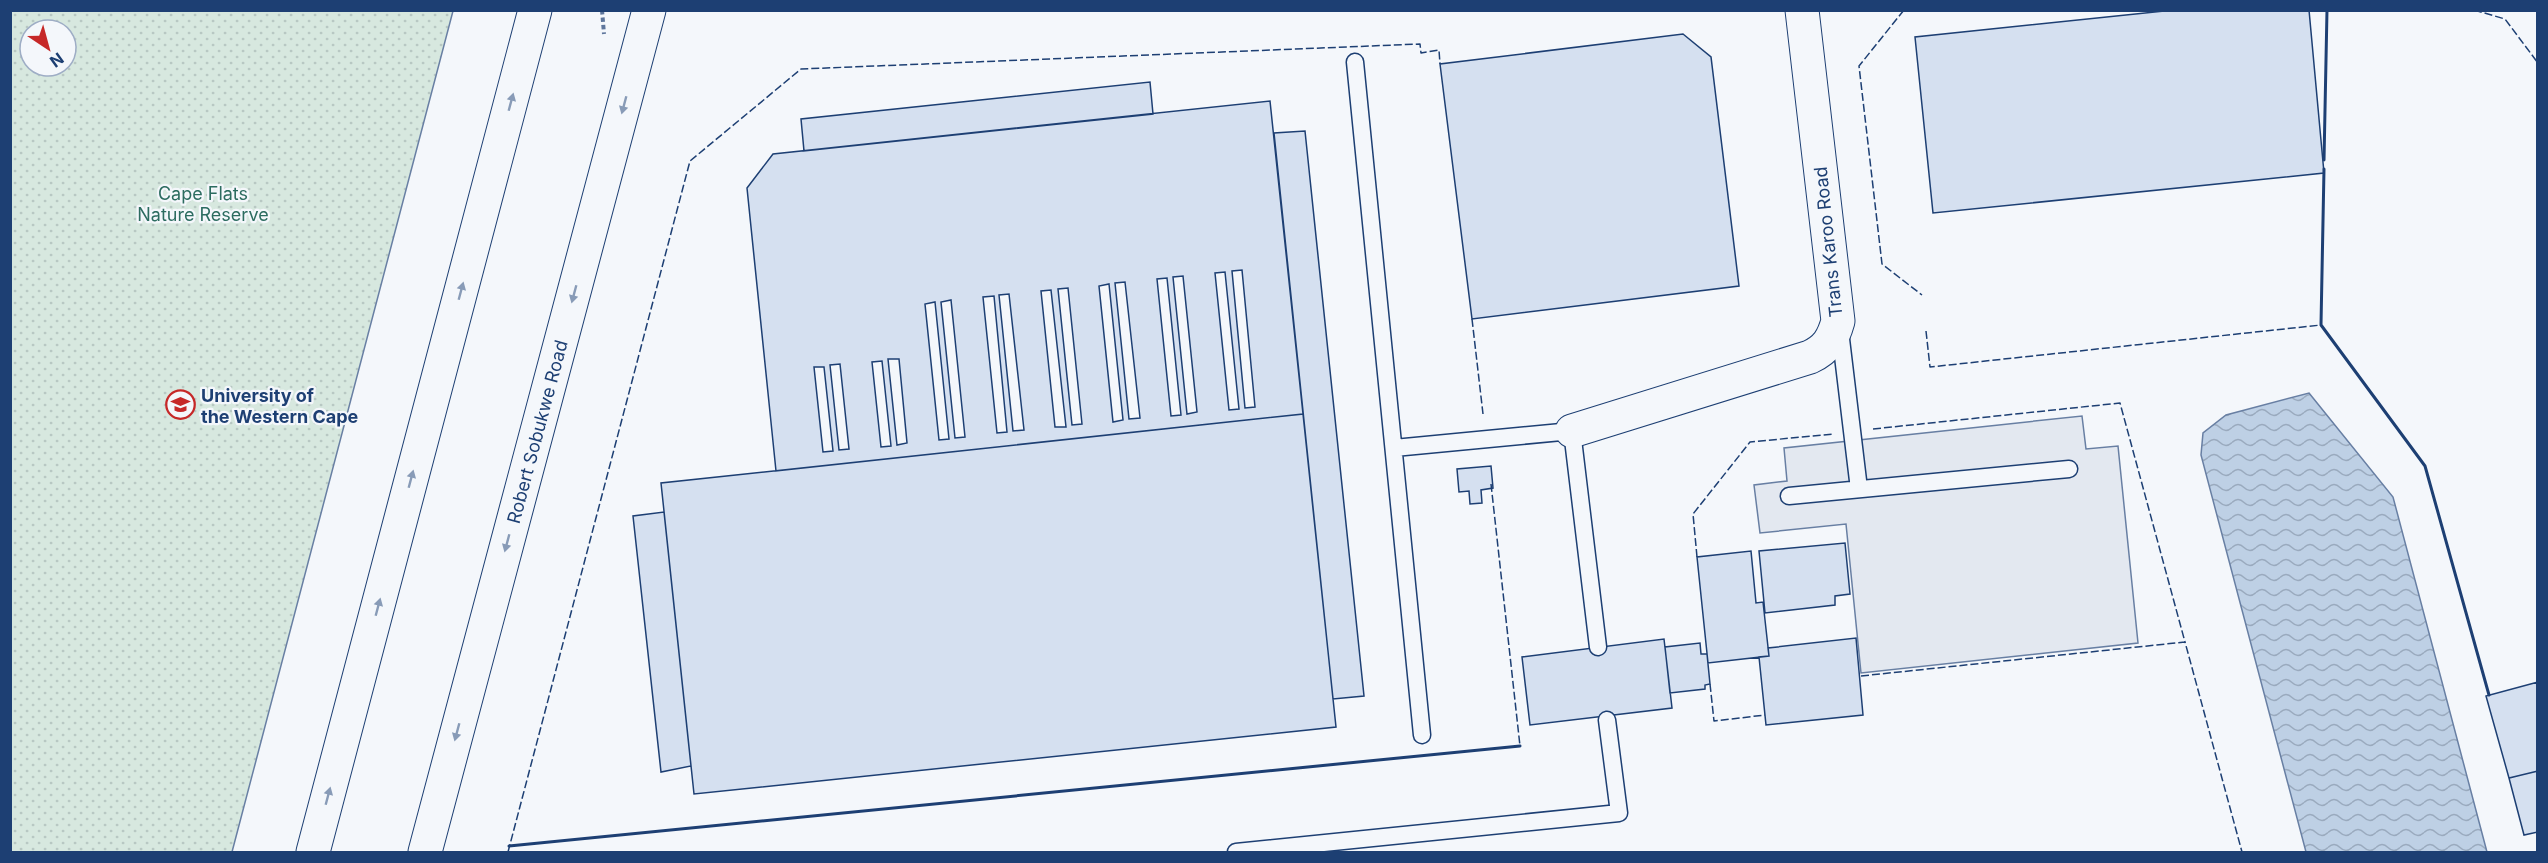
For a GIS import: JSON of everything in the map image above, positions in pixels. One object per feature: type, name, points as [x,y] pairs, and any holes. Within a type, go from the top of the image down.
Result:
[{"type":"main road","points":[[312,852],[535,10]]},
{"type":"main road","name":"Robert Sobukwe Road","points":[[425,852],[649,10]]},
{"type":"main road","name":"Trans Karoo Road","points":[[1572,431],[1810,357],[1827,346],[1833,338],[1838,321],[1802,10]]},
{"type":"lane","points":[[1354,62],[1422,735]]},
{"type":"lane","points":[[1838,321],[1859,489]]},
{"type":"lane","points":[[1394,448],[1572,431],[1598,646]]},
{"type":"lane","points":[[1789,496],[2068,469]]},
{"type":"lane","points":[[1236,852],[1619,813],[1607,720]]},
{"type":"path","points":[[602,10],[604,39]]},
{"type":"green space","name":"Cape Flats Nature Reserve","points":[[10,11],[453,11],[232,852],[11,852]]},
{"type":"shaded area","points":[[2082,416],[2086,449],[2118,446],[2138,643],[1861,673],[1846,524],[1760,533],[1754,485],[1787,481],[1784,448]]},
{"type":"water","points":[[2309,393],[2393,497],[2487,852],[2306,852],[2201,455],[2203,433],[2226,415]]},
{"type":"building","points":[[2174,10],[2309,10],[2324,173],[1933,213],[1915,37]]},
{"type":"building","points":[[1683,34],[1711,57],[1739,286],[1472,319],[1440,64]]},
{"type":"building","points":[[1150,82],[1153,114],[804,151],[801,119]]},
{"type":"building","points":[[1270,101],[1303,414],[776,471],[747,188],[773,154]],"holes":[[[1242,270],[1255,407],[1245,408],[1232,271]],[[1225,272],[1239,409],[1229,410],[1215,273]],[[1183,276],[1197,412],[1187,414],[1173,277]],[[1167,278],[1181,415],[1171,416],[1157,279]],[[1125,282],[1140,418],[1129,419],[1115,283]],[[1109,284],[1123,420],[1113,422],[1099,286]],[[1068,288],[1082,424],[1072,425],[1058,289]],[[1051,290],[1066,427],[1055,427],[1041,291]],[[1009,294],[1024,430],[1013,431],[999,295]],[[994,296],[1007,432],[997,433],[983,297]],[[951,300],[965,437],[955,438],[941,302]],[[935,302],[949,439],[939,440],[925,304]],[[888,359],[899,359],[907,443],[897,445]],[[882,361],[891,446],[881,447],[872,362]],[[840,364],[849,449],[839,450],[830,365]],[[814,367],[824,367],[833,451],[823,452]]]},
{"type":"building","points":[[1305,131],[1364,696],[1333,699],[1274,133]]},
{"type":"building","points":[[1303,414],[1336,727],[694,794],[661,483]]},
{"type":"building","points":[[1491,466],[1493,488],[1481,490],[1482,503],[1470,504],[1469,491],[1459,492],[1457,469]]},
{"type":"building","points":[[664,512],[691,766],[661,772],[633,516]]},
{"type":"building","points":[[1845,543],[1850,594],[1835,596],[1835,605],[1765,613],[1759,551]]},
{"type":"building","points":[[1751,551],[1756,603],[1763,602],[1769,656],[1708,663],[1697,557]]},
{"type":"building","points":[[1856,638],[1863,715],[1766,725],[1759,657],[1769,656],[1768,648]]},
{"type":"building","points":[[1664,639],[1672,708],[1530,725],[1522,657]]},
{"type":"building","points":[[1700,643],[1701,654],[1707,654],[1710,684],[1705,685],[1705,689],[1670,693],[1665,647]]},
{"type":"building","points":[[2538,682],[2538,771],[2509,778],[2486,696]]},
{"type":"building","points":[[2538,771],[2538,832],[2524,835],[2509,778]]},
{"type":"fence","points":[[1904,10],[1859,66],[1882,264],[1922,295]]},
{"type":"fence","points":[[2474,10],[2505,19],[2538,63]]},
{"type":"fence","points":[[508,852],[690,161],[801,69],[1420,44],[1421,53],[1439,50],[1440,64]]},
{"type":"fence","points":[[1472,319],[1483,414]]},
{"type":"fence","points":[[1926,331],[1930,367],[2321,325]]},
{"type":"fence","points":[[1873,429],[2120,403],[2185,642]]},
{"type":"fence","points":[[1697,557],[1693,514],[1750,442],[1833,434]]},
{"type":"fence","points":[[1491,484],[1520,746]]},
{"type":"fence","points":[[1861,676],[2185,642],[2242,852]]},
{"type":"fence","points":[[1710,684],[1714,721],[1765,715]]},
{"type":"wall","points":[[2324,160],[2327,10]]},
{"type":"wall","points":[[2324,169],[2321,325],[2425,466],[2489,695]]},
{"type":"wall","points":[[509,846],[1520,746]]},
{"type":"place","name":"University of the Western Cape","points":[[180,405]]}]
